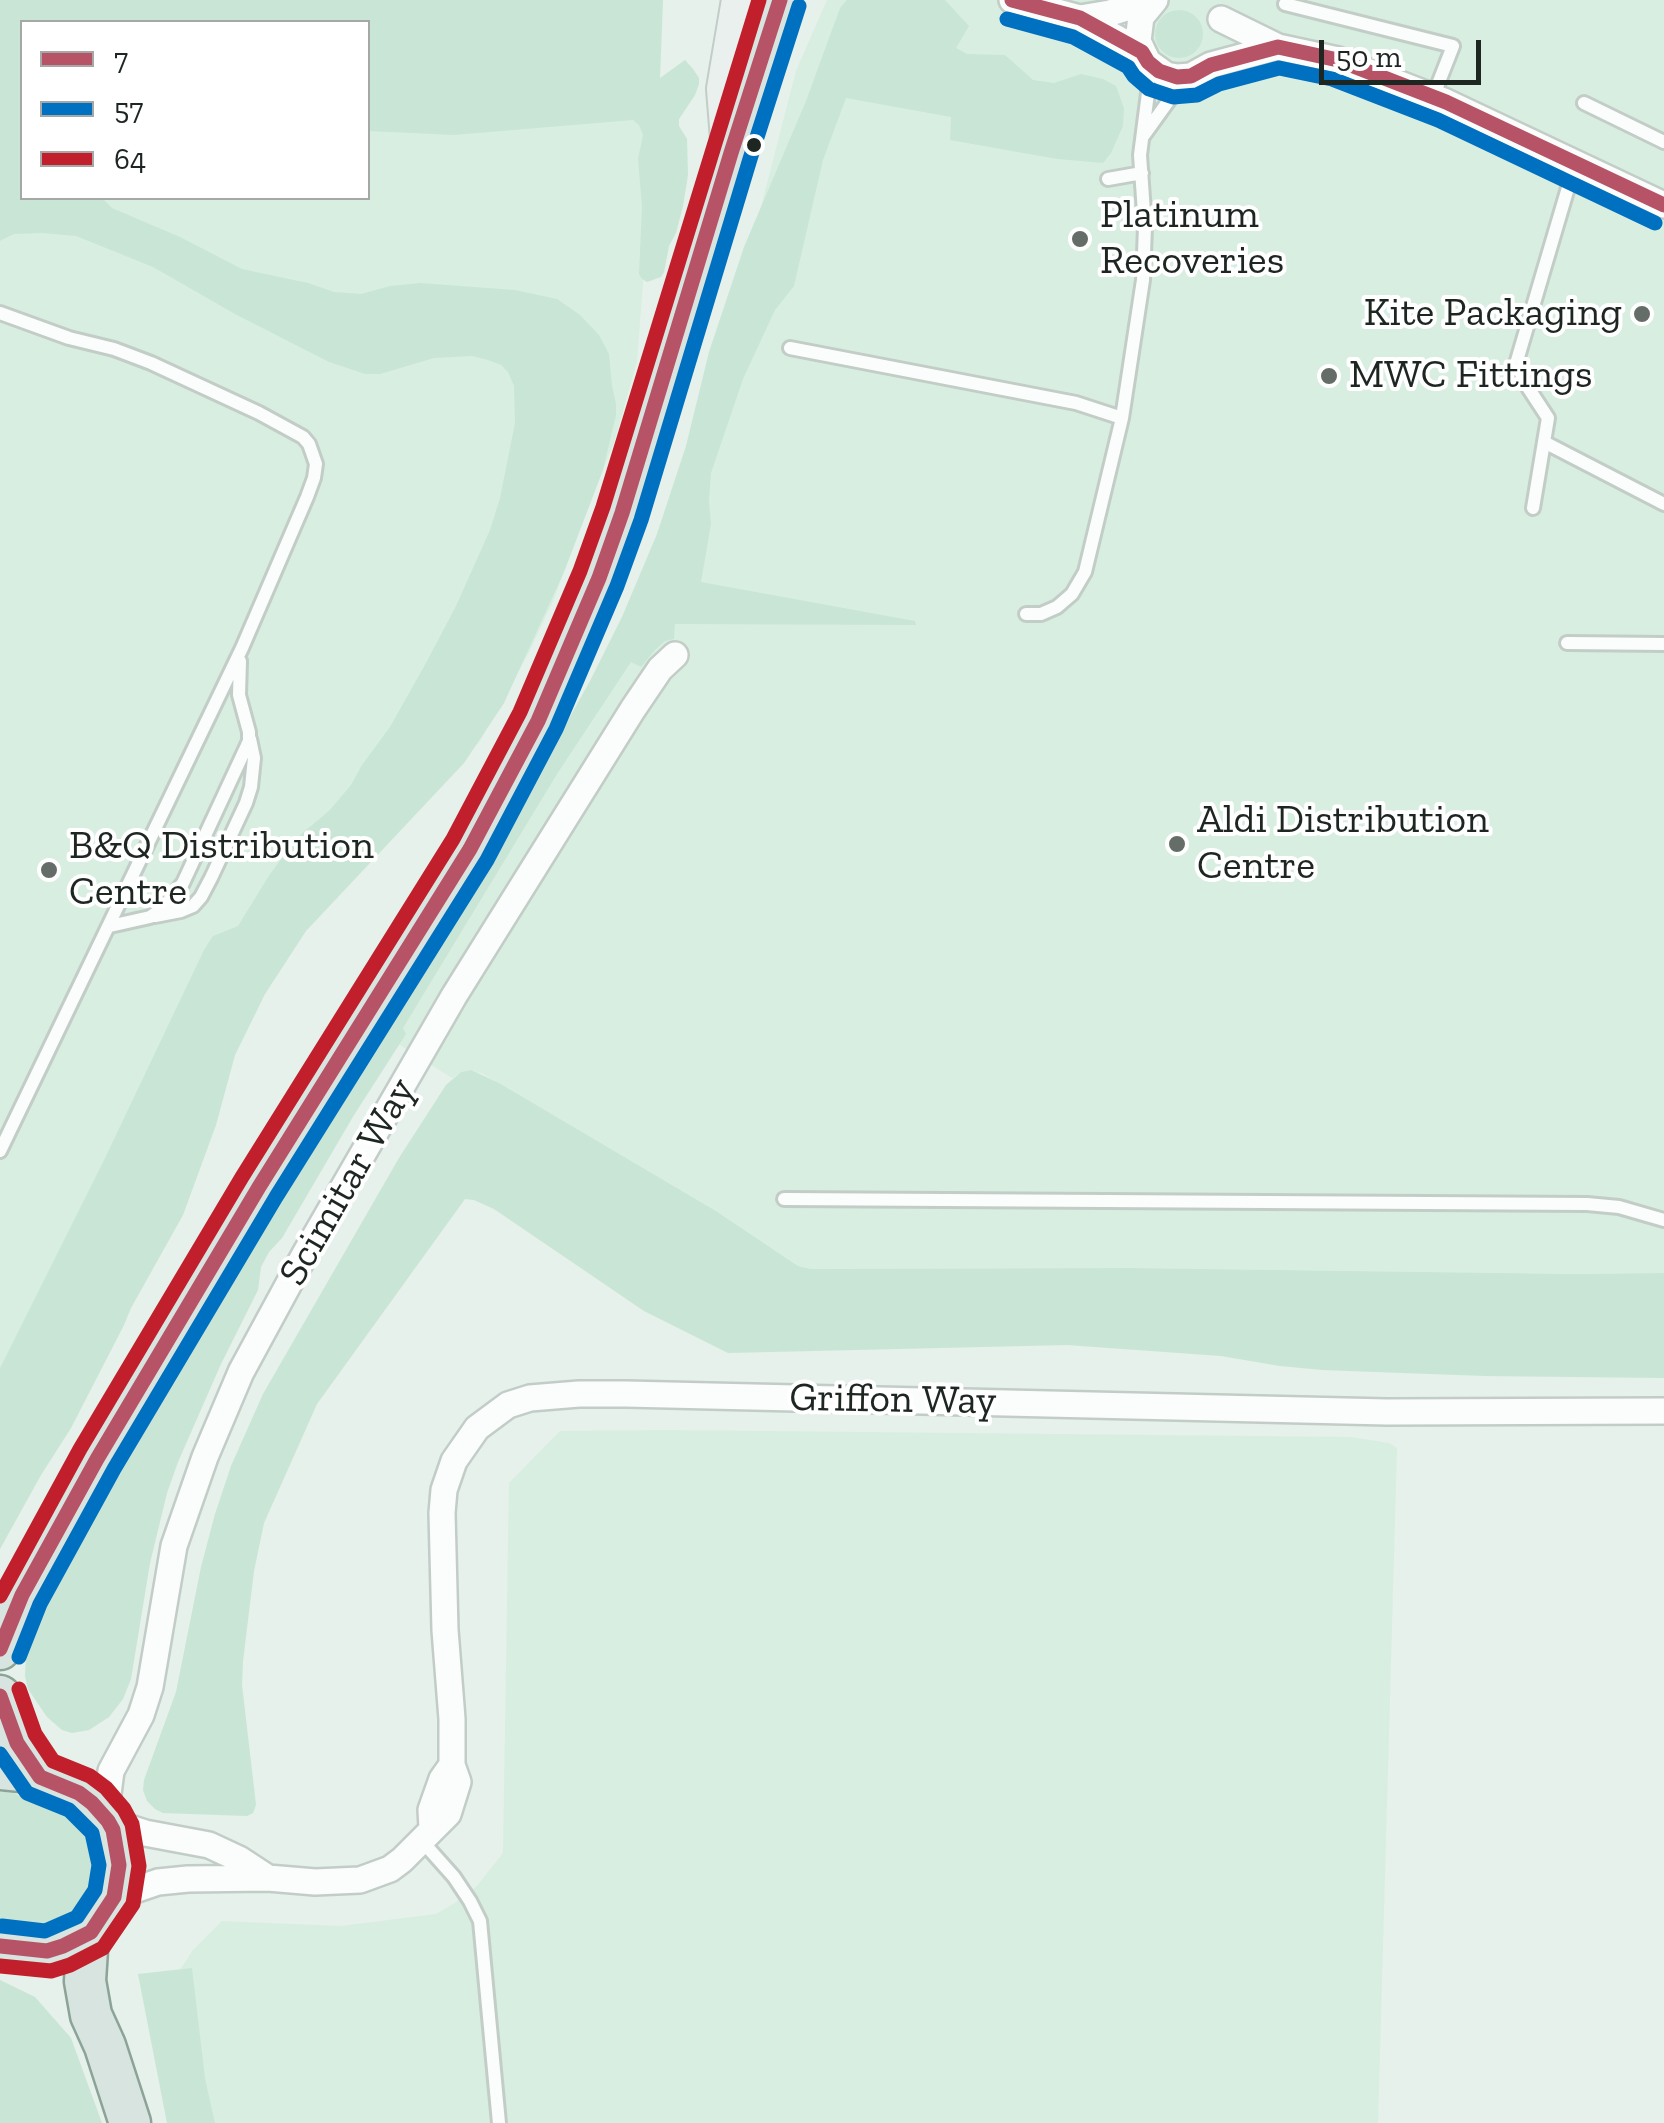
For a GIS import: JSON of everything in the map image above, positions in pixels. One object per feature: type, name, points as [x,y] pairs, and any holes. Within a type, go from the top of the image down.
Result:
[{"type":"main road","points":[[0,1649],[22,1595],[96,1459],[259,1187],[470,849],[538,720],[599,578],[622,513],[731,153],[769,1]]},
{"type":"main road","points":[[0,1696],[17,1743],[50,1781]]},
{"type":"main road","points":[[0,1770],[21,1771],[79,1794],[113,1830],[119,1865],[114,1898],[88,1934],[47,1951],[13,1948]]},
{"type":"main road","points":[[88,1934],[85,1981],[92,2015],[130,2123]]},
{"type":"main road","points":[[13,1948],[51,1972],[92,2015]]},
{"type":"street","points":[[1012,0],[1080,18],[1145,57],[1166,75],[1186,77],[1211,64],[1223,44],[1215,8]]},
{"type":"street","points":[[1080,18],[1153,0]]},
{"type":"street","points":[[1145,57],[1138,38],[1140,22],[1153,0]]},
{"type":"street","points":[[1215,8],[1278,47],[1338,60],[1434,97],[1664,206]]},
{"type":"street","points":[[1211,64],[1278,47]]},
{"type":"street","name":"Scimitar Way","points":[[106,1819],[109,1781],[118,1754],[150,1687],[170,1565],[184,1516],[241,1372],[454,996],[633,709],[660,669],[675,655]]},
{"type":"street","name":"Griffon Way","points":[[427,1834],[442,1779],[452,1765],[443,1572],[444,1490],[454,1461],[477,1428],[508,1406],[530,1398],[610,1394],[1386,1412],[1664,1411]]},
{"type":"street","points":[[50,1781],[97,1768],[118,1754]]},
{"type":"street","points":[[106,1819],[144,1832],[209,1845],[268,1878]]},
{"type":"street","points":[[114,1898],[173,1880],[360,1880],[390,1869],[427,1834]]},
{"type":"lane","points":[[1284,4],[1453,46],[1434,97]]},
{"type":"lane","points":[[1026,614],[1041,614],[1057,607],[1072,594],[1085,572],[1122,418],[1143,280],[1145,227],[1140,145],[1148,93],[1145,57]]},
{"type":"lane","points":[[1143,137],[1186,77]]},
{"type":"lane","points":[[1584,104],[1664,142]]},
{"type":"lane","points":[[1533,508],[1548,418],[1516,364],[1575,164]]},
{"type":"lane","points":[[1108,179],[1142,173]]},
{"type":"lane","points":[[0,312],[151,362],[259,413],[303,437],[316,464],[314,478],[242,648],[0,1151]]},
{"type":"lane","points":[[790,348],[1076,403],[1122,418]]},
{"type":"lane","points":[[1544,442],[1664,504]]},
{"type":"lane","points":[[1566,643],[1664,644]]},
{"type":"lane","points":[[110,926],[192,906],[211,878],[251,787],[254,758],[239,696],[242,648]]},
{"type":"lane","points":[[150,917],[183,882],[242,756],[248,732]]},
{"type":"lane","points":[[784,1199],[1587,1204],[1618,1207],[1664,1220]]},
{"type":"lane","points":[[427,1834],[480,1921],[499,2123]]},
{"type":"shaded area","points":[[0,0],[663,0],[660,78],[685,60],[699,78],[695,95],[679,119],[687,139],[688,175],[683,206],[664,272],[647,282],[639,274],[642,207],[638,159],[643,135],[633,120],[454,135],[370,131],[370,20],[20,20],[20,200],[104,200],[112,208],[242,269],[334,292],[361,294],[420,283],[515,290],[557,299],[599,335],[609,354],[616,415],[603,470],[564,572],[504,703],[464,763],[306,931],[265,994],[235,1055],[216,1125],[183,1215],[71,1428],[0,1549],[0,1368],[204,950],[213,936],[238,926],[299,836],[330,810],[351,785],[426,663],[490,530],[515,423],[514,386],[508,372],[488,360],[472,356],[434,358],[380,374],[365,374],[329,362],[153,267],[76,236],[14,234],[0,241]]},
{"type":"shaded area","points":[[827,0],[1664,0],[1664,1273],[811,1269],[798,1266],[716,1211],[483,1074],[471,1070],[452,1078],[383,1034],[628,625],[702,436],[796,71]]},
{"type":"shaded area","points":[[847,0],[945,0],[969,26],[956,48],[967,54],[1005,55],[1033,80],[1054,83],[1081,74],[1103,79],[1116,86],[1124,108],[1123,126],[1103,163],[950,140],[951,117],[846,98],[823,160],[794,286],[775,310],[743,379],[711,473],[711,524],[701,582],[915,621],[916,625],[675,624],[674,639],[665,641],[641,667],[631,662],[557,774],[403,1028],[406,1034],[261,1267],[258,1290],[221,1364],[167,1493],[150,1563],[131,1679],[123,1699],[109,1717],[89,1730],[62,1730],[47,1717],[28,1689],[25,1676],[27,1635],[49,1581],[300,1148],[393,1012],[518,810],[590,681],[657,534],[686,446],[709,352],[744,247],[806,101],[840,8]]},
{"type":"shaded area","points":[[1179,10],[1196,17],[1203,34],[1196,51],[1179,58],[1162,51],[1155,34],[1162,17]]},
{"type":"shaded area","points":[[657,102],[637,361],[614,443],[554,599],[529,652],[480,741],[269,962],[145,1269],[0,1549],[0,177],[20,200],[370,200],[370,119]]},
{"type":"shaded area","points":[[471,1070],[716,1211],[798,1266],[1664,1273],[1664,1378],[1322,1370],[1221,1356],[1067,1345],[728,1353],[644,1311],[494,1209],[465,1199],[317,1404],[264,1523],[254,1571],[242,1685],[256,1805],[253,1813],[163,1813],[147,1801],[144,1780],[176,1692],[201,1567],[231,1466],[263,1394],[399,1158],[446,1085],[461,1072]]},
{"type":"shaded area","points":[[560,1431],[1350,1437],[1389,1443],[1397,1448],[1378,2123],[215,2123],[180,1970],[193,1950],[222,1921],[341,1926],[436,1914],[477,1886],[503,1853],[509,1483]]},
{"type":"shaded area","points":[[0,1791],[61,1811],[80,1827],[91,1846],[96,1869],[91,1894],[75,1915],[54,1928],[41,1932],[16,1930],[0,1923]]},
{"type":"shaded area","points":[[192,1968],[205,2078],[215,2123],[167,2123],[138,1974]]},
{"type":"shaded area","points":[[0,1980],[35,1997],[71,2038],[102,2123],[0,2123]]},
{"type":"transit line","name":"64","points":[[0,1596],[80,1449],[242,1177],[453,839],[520,712],[603,507],[759,0]]},
{"type":"transit line","name":"7","points":[[0,1649],[22,1595],[97,1459],[259,1187],[470,849],[538,721],[599,578],[622,513],[780,0]]},
{"type":"transit line","name":"7","points":[[1012,0],[1080,18],[1142,52],[1159,71],[1177,77],[1191,76],[1211,65],[1278,47],[1338,60],[1446,102],[1664,205]]},
{"type":"transit line","name":"57","points":[[19,1657],[40,1604],[114,1469],[276,1197],[487,860],[556,729],[641,520],[799,6]]},
{"type":"transit line","name":"57","points":[[1007,19],[1073,37],[1128,67],[1149,89],[1173,97],[1197,95],[1219,84],[1279,68],[1332,79],[1438,120],[1655,223]]},
{"type":"transit line","name":"64","points":[[0,1966],[51,1971],[103,1948],[133,1904],[139,1866],[132,1824],[124,1809],[90,1776],[53,1761],[35,1734],[19,1689]]},
{"type":"transit line","name":"7","points":[[0,1696],[17,1743],[40,1777],[79,1793],[108,1821],[119,1865],[114,1897],[91,1932],[47,1951],[0,1946]]},
{"type":"transit line","name":"57","points":[[0,1754],[27,1793],[69,1810],[92,1833],[99,1865],[95,1890],[77,1917],[45,1931],[2,1926]]},
{"type":"place","name":"Platinum Recoveries","points":[[1080,239]]},
{"type":"place","name":"Kite Packaging","points":[[1642,314]]},
{"type":"place","name":"MWC Fittings","points":[[1329,376]]},
{"type":"place","name":"Aldi Distribution Centre","points":[[1177,844]]},
{"type":"place","name":"B&Q Distribution Centre","points":[[49,870]]}]
